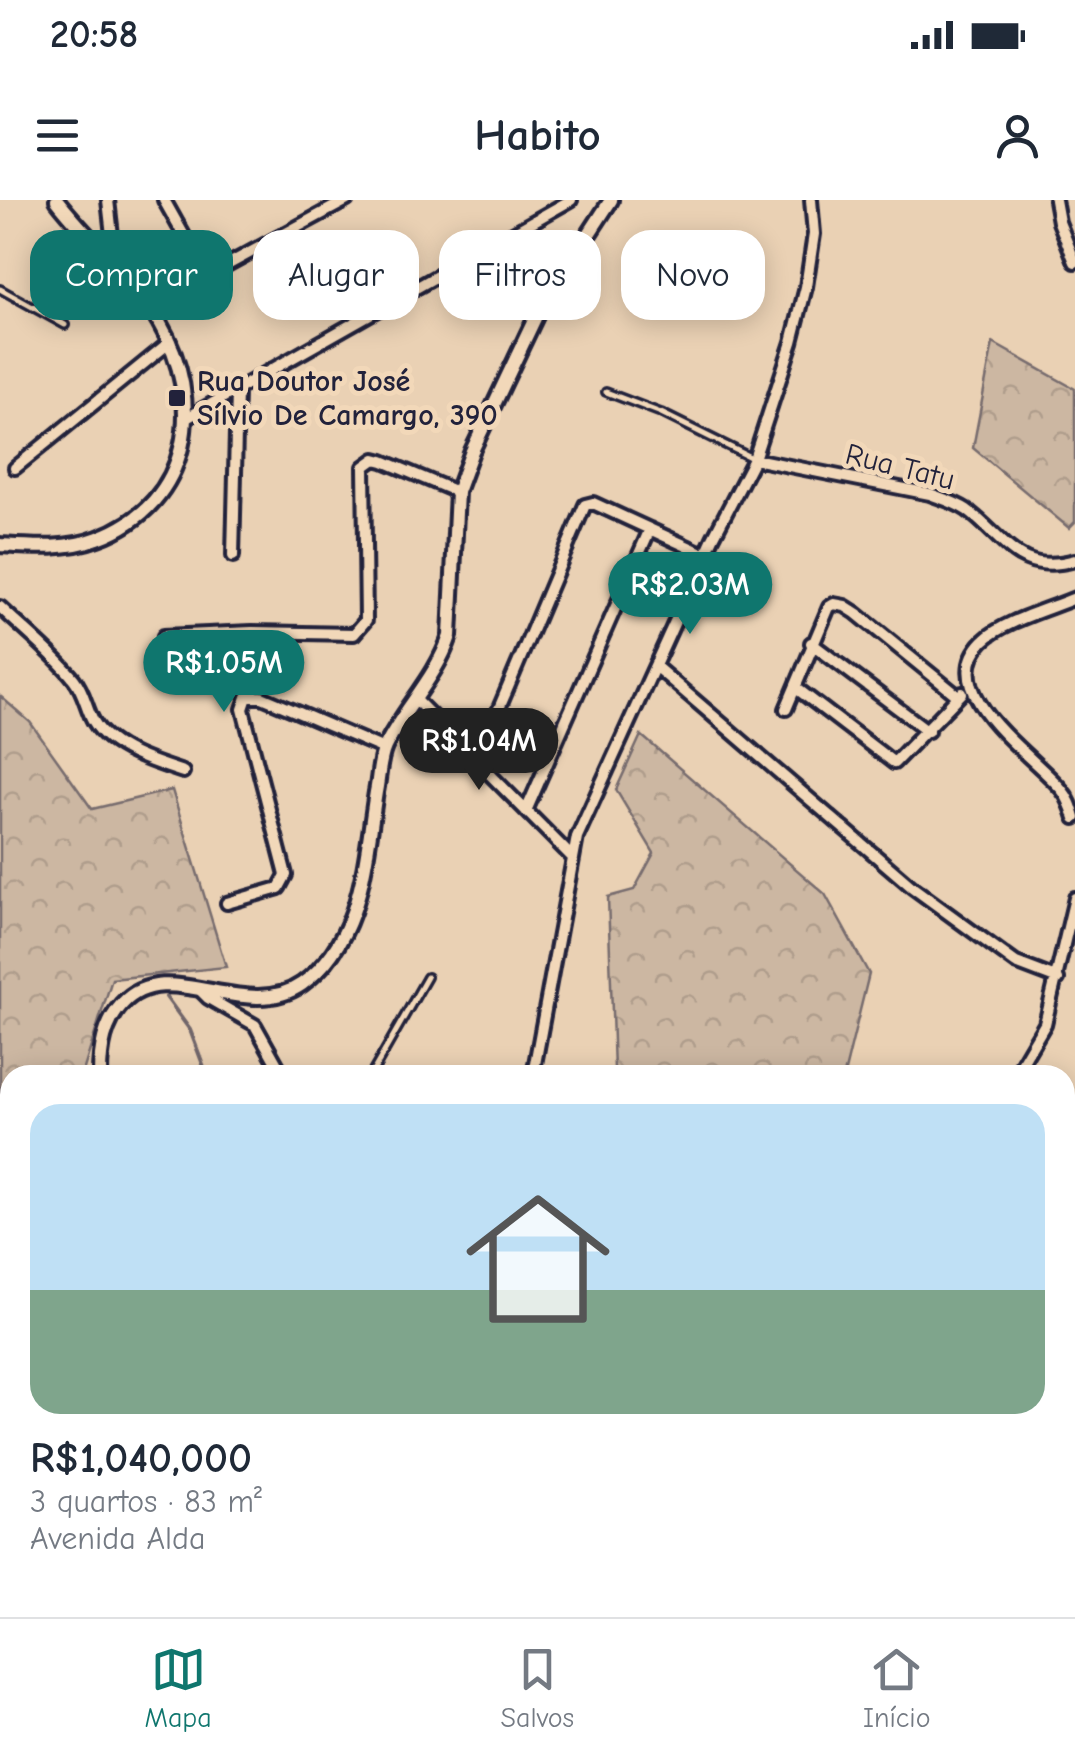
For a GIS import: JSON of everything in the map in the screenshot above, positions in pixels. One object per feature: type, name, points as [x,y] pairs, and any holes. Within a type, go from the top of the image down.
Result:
[{"type":"street","points":[[57,200],[82,230]]},
{"type":"street","points":[[108,200],[111,230]]},
{"type":"street","points":[[164,200],[200,266],[208,270],[225,269],[347,200]]},
{"type":"street","points":[[185,419],[571,200]]},
{"type":"street","points":[[101,1065],[108,1025],[133,993],[161,985],[244,998],[281,994],[298,987],[337,948],[361,886],[384,749],[444,656],[450,636],[457,492],[472,450],[523,341],[612,200]]},
{"type":"street","points":[[535,1065],[572,856],[584,818],[754,459],[806,287],[814,234],[811,200]]},
{"type":"street","points":[[1055,200],[1075,262]]},
{"type":"street","points":[[0,545],[47,548],[99,538],[154,501],[178,463],[185,419],[184,386],[170,342],[157,320]]},
{"type":"street","points":[[15,468],[170,342]]},
{"type":"street","points":[[233,556],[237,391]]},
{"type":"street","name":"Rua Tatu","points":[[754,459],[930,494],[970,512],[1023,559],[1057,565],[1075,560]]},
{"type":"street","points":[[164,636],[252,632],[354,634],[366,620],[364,466],[375,460],[384,461],[457,492]]},
{"type":"street","points":[[476,763],[585,505],[593,503],[706,554]]},
{"type":"street","points":[[526,812],[650,530]]},
{"type":"street","points":[[1075,598],[998,630],[983,641],[974,654],[971,686],[988,716],[1063,790],[1075,818]]},
{"type":"street","points":[[786,709],[812,642],[834,604],[845,606],[958,696]]},
{"type":"street","points":[[0,607],[72,676],[105,736],[184,772]]},
{"type":"street","points":[[812,642],[928,730]]},
{"type":"street","points":[[654,666],[912,887],[1016,963],[1058,979]]},
{"type":"street","points":[[796,688],[889,762],[899,761],[971,686]]},
{"type":"street","points":[[227,903],[279,888],[286,875],[243,709],[247,698],[262,697],[384,749]]},
{"type":"street","points":[[416,700],[572,856]]},
{"type":"street","points":[[1021,1065],[1045,1024],[1075,898]]},
{"type":"street","points":[[200,990],[256,1025],[278,1065]]},
{"type":"lane","points":[[0,289],[65,326]]},
{"type":"lane","points":[[606,392],[754,459]]},
{"type":"lane","points":[[377,1065],[427,977]]},
{"type":"green space","points":[[993,343],[1075,389],[1075,522],[1069,528],[973,448]]},
{"type":"green space","points":[[0,696],[30,722],[92,809],[172,790],[226,967],[112,979],[85,1065],[0,1065]]},
{"type":"green space","points":[[641,735],[825,894],[869,974],[846,1065],[614,1065],[608,897],[634,890],[654,853],[616,790]]},
{"type":"waterway","points":[[166,997],[190,1030],[203,1065]]},
{"type":"place","name":"Rua Doutor José Sílvio De Camargo, 390","points":[[177,398]]}]
